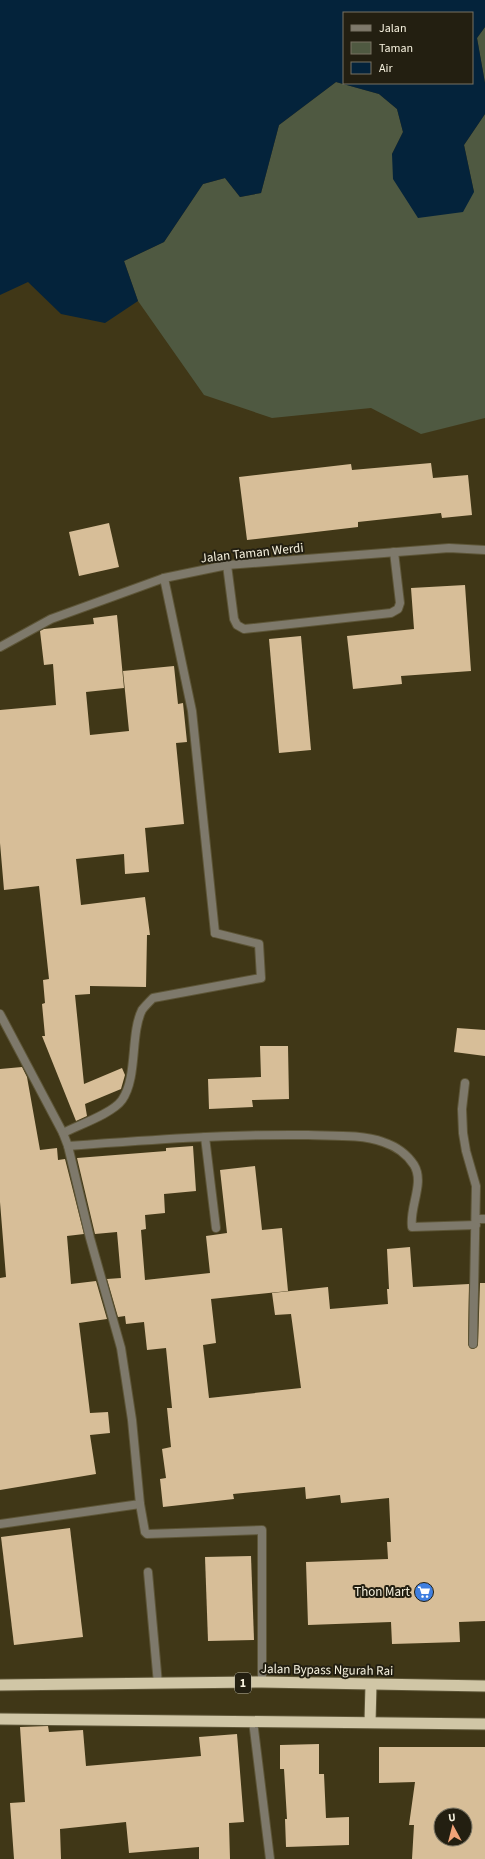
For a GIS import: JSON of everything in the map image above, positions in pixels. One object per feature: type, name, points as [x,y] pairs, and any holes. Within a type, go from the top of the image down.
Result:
[{"type":"highway","name":"Jalan Bypass Ngurah Rai","points":[[0,1685],[262,1682],[485,1686]]},
{"type":"highway","points":[[370,1722],[371,1685]]},
{"type":"highway","points":[[0,1719],[485,1724]]},
{"type":"street","name":"Jalan Taman Werdi","points":[[0,648],[51,619],[164,578],[227,565],[450,548],[485,550]]},
{"type":"street","points":[[227,565],[234,619],[237,625],[244,628],[391,613],[398,609],[400,603],[394,552]]},
{"type":"street","points":[[63,1133],[110,1110],[122,1100],[129,1082],[139,1020],[143,1009],[153,998],[262,978],[259,944],[215,934],[192,711],[164,578]]},
{"type":"street","points":[[0,1014],[63,1133],[68,1146],[90,1238],[121,1348],[132,1420],[140,1504],[145,1532],[147,1534],[262,1530],[262,1682]]},
{"type":"street","points":[[465,1083],[462,1109],[463,1133],[466,1151],[476,1186],[473,1344]]},
{"type":"street","points":[[68,1146],[205,1137],[273,1135],[346,1136],[382,1141],[400,1150],[416,1168],[418,1190],[412,1212],[412,1227],[476,1222],[485,1219]]},
{"type":"street","points":[[205,1137],[216,1228]]},
{"type":"street","points":[[0,1524],[140,1504]]},
{"type":"street","points":[[148,1572],[158,1684]]},
{"type":"street","points":[[253,1721],[270,1859]]},
{"type":"green space","points":[[485,27],[485,83],[477,38]]},
{"type":"green space","points":[[336,82],[379,94],[397,109],[403,132],[392,154],[474,192],[464,145],[485,114],[485,418],[421,434],[371,408],[272,418],[204,395],[138,301],[124,261],[164,242],[203,184],[225,178],[240,197],[261,193],[279,125]]},
{"type":"water","points":[[0,0],[485,0],[485,27],[477,38],[485,83],[485,114],[464,145],[474,192],[463,212],[418,218],[393,179],[392,154],[403,132],[397,109],[379,94],[343,84],[473,84],[473,12],[343,12],[343,84],[336,82],[279,125],[261,193],[240,197],[225,178],[203,184],[164,242],[124,261],[138,301],[105,323],[61,314],[28,282],[0,295]]},
{"type":"building","points":[[431,463],[433,478],[468,475],[472,515],[442,518],[441,513],[358,522],[358,527],[247,540],[239,477],[351,464],[352,470]]},
{"type":"building","points":[[109,523],[119,567],[79,576],[69,532]]},
{"type":"building","points":[[465,585],[471,671],[401,676],[402,684],[353,689],[347,636],[414,629],[411,588]]},
{"type":"building","points":[[117,615],[124,688],[86,692],[90,735],[129,731],[123,671],[174,666],[178,704],[183,703],[187,742],[176,743],[184,824],[145,828],[149,872],[125,874],[124,854],[76,859],[81,905],[145,897],[150,935],[147,935],[146,987],[90,986],[90,994],[75,995],[84,1084],[122,1068],[125,1075],[121,1089],[85,1104],[87,1116],[76,1121],[42,1036],[45,1036],[42,1004],[45,1003],[43,980],[49,979],[39,886],[4,890],[0,843],[0,710],[56,705],[53,664],[44,665],[40,631],[44,629],[94,624],[93,618]]},
{"type":"building","points":[[301,636],[311,750],[279,753],[269,639]]},
{"type":"building","points":[[457,1028],[485,1030],[485,1056],[454,1052]]},
{"type":"building","points":[[260,1046],[288,1046],[289,1099],[252,1100],[253,1107],[209,1109],[208,1079],[261,1077]]},
{"type":"building","points":[[22,1067],[27,1077],[40,1150],[57,1148],[58,1160],[65,1159],[84,1234],[67,1236],[71,1284],[96,1281],[107,1319],[79,1323],[90,1413],[108,1412],[110,1433],[90,1435],[96,1474],[0,1490],[0,1278],[6,1277],[0,1202],[0,1069]]},
{"type":"building","points":[[193,1146],[196,1191],[164,1194],[165,1213],[145,1215],[146,1229],[141,1230],[145,1280],[210,1273],[206,1236],[227,1233],[220,1170],[255,1166],[262,1230],[282,1228],[288,1291],[211,1299],[216,1343],[203,1345],[209,1398],[301,1388],[291,1314],[275,1315],[272,1293],[328,1287],[330,1309],[388,1304],[387,1289],[389,1289],[387,1249],[410,1247],[413,1287],[469,1284],[468,1344],[470,1348],[473,1349],[477,1347],[478,1344],[480,1283],[485,1283],[485,1621],[459,1622],[460,1642],[392,1644],[391,1622],[308,1625],[306,1562],[388,1559],[387,1542],[391,1542],[389,1498],[341,1503],[340,1495],[306,1499],[305,1487],[233,1494],[234,1499],[163,1507],[160,1479],[166,1478],[162,1449],[171,1447],[167,1408],[172,1408],[166,1348],[147,1350],[144,1322],[126,1324],[125,1316],[118,1317],[107,1279],[121,1278],[117,1232],[95,1234],[77,1158],[166,1151],[166,1148]]},
{"type":"building","points":[[70,1528],[83,1637],[14,1645],[1,1537]]},
{"type":"building","points":[[251,1556],[254,1640],[208,1641],[205,1557]]},
{"type":"building","points":[[48,1726],[49,1732],[83,1730],[86,1766],[201,1756],[199,1737],[237,1734],[244,1822],[229,1823],[230,1859],[199,1859],[199,1847],[129,1853],[126,1822],[60,1829],[61,1859],[14,1859],[10,1803],[25,1802],[20,1727]]},
{"type":"building","points":[[319,1744],[319,1774],[324,1774],[326,1818],[349,1817],[349,1845],[286,1847],[285,1819],[287,1819],[284,1769],[280,1769],[280,1745]]},
{"type":"building","points":[[379,1747],[485,1747],[485,1859],[412,1859],[414,1825],[409,1825],[415,1782],[379,1783]]},
{"type":"place","name":"Thon Mart","points":[[424,1592]]}]
